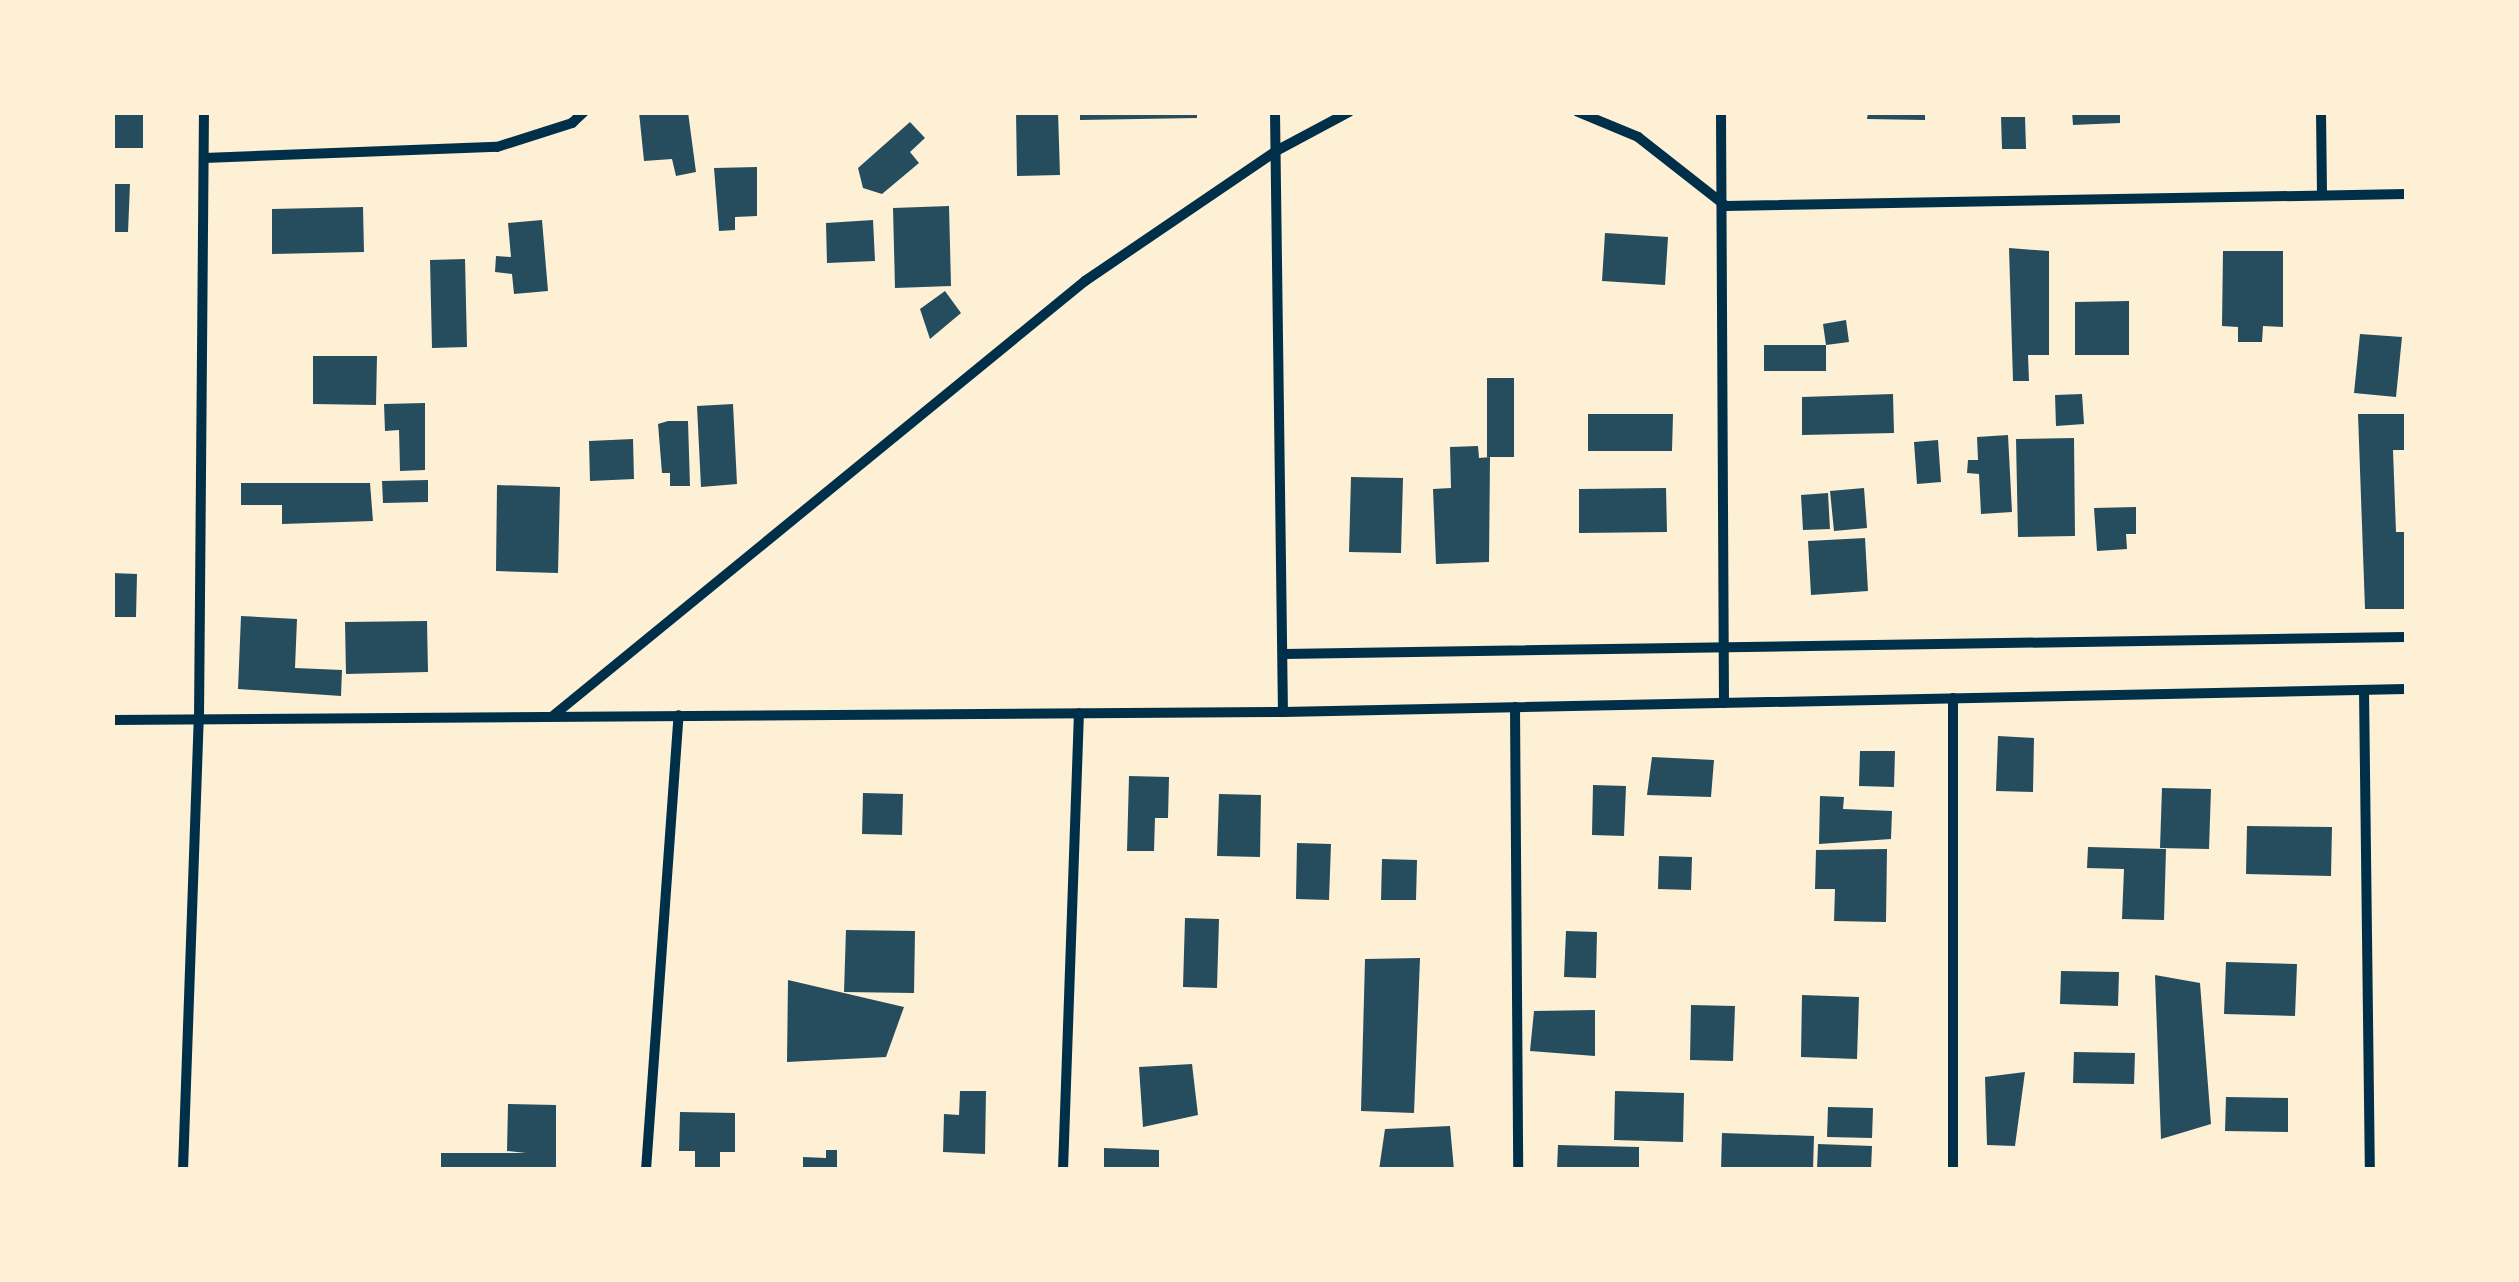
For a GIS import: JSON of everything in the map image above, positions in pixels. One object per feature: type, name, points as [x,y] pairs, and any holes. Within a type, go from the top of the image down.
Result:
[{"type":"street","points":[[183,1170],[199,718],[204,112]]},
{"type":"street","points":[[204,158],[497,147],[572,123],[584,112]]},
{"type":"street","points":[[1274,112],[1283,712]]},
{"type":"street","points":[[553,716],[1085,281],[1276,151],[1349,112]]},
{"type":"street","points":[[1578,112],[1638,136],[1726,206],[2406,194]]},
{"type":"street","points":[[1721,112],[1726,206],[1724,703]]},
{"type":"street","points":[[2321,112],[2322,195]]},
{"type":"street","points":[[1284,654],[2406,637]]},
{"type":"street","points":[[112,720],[1283,712],[2406,689]]},
{"type":"street","points":[[2364,690],[2370,1170]]},
{"type":"street","points":[[1953,698],[1954,1170]]},
{"type":"street","points":[[1515,707],[1518,1170]]},
{"type":"street","points":[[1063,1170],[1079,713]]},
{"type":"street","points":[[646,1170],[679,715]]},
{"type":"building","points":[[112,112],[143,112],[143,148],[112,148]]},
{"type":"building","points":[[639,112],[688,112],[696,172],[676,176],[672,159],[644,161]]},
{"type":"building","points":[[1016,112],[1058,112],[1060,175],[1017,176]]},
{"type":"building","points":[[1080,112],[1197,112],[1197,118],[1080,120]]},
{"type":"building","points":[[1868,112],[1925,112],[1925,120],[1867,119]]},
{"type":"building","points":[[2072,112],[2120,112],[2120,123],[2073,125]]},
{"type":"building","points":[[2001,117],[2025,117],[2026,149],[2002,149]]},
{"type":"building","points":[[910,122],[925,138],[910,152],[919,163],[882,194],[863,188],[858,168]]},
{"type":"building","points":[[757,167],[757,216],[735,217],[735,230],[719,231],[714,168]]},
{"type":"building","points":[[112,184],[130,184],[128,232],[112,232]]},
{"type":"building","points":[[949,206],[951,286],[895,288],[893,208]]},
{"type":"building","points":[[363,207],[364,252],[272,254],[272,209]]},
{"type":"building","points":[[542,220],[548,291],[514,294],[512,274],[495,272],[496,256],[511,257],[508,223]]},
{"type":"building","points":[[873,220],[875,261],[827,263],[826,223]]},
{"type":"building","points":[[1605,233],[1668,237],[1665,285],[1602,281]]},
{"type":"building","points":[[2009,248],[2049,251],[2049,355],[2028,355],[2029,381],[2013,381]]},
{"type":"building","points":[[2223,251],[2283,251],[2283,327],[2263,326],[2262,342],[2238,342],[2238,327],[2222,326]]},
{"type":"building","points":[[465,259],[467,347],[432,348],[430,260]]},
{"type":"building","points":[[945,291],[961,313],[930,339],[920,309]]},
{"type":"building","points":[[2129,301],[2129,355],[2075,355],[2075,302]]},
{"type":"building","points":[[1846,320],[1849,342],[1826,345],[1823,324]]},
{"type":"building","points":[[2360,334],[2402,337],[2396,397],[2354,393]]},
{"type":"building","points":[[1764,345],[1826,345],[1826,371],[1764,371]]},
{"type":"building","points":[[313,356],[377,356],[376,405],[313,404]]},
{"type":"building","points":[[1487,378],[1514,378],[1514,457],[1487,457]]},
{"type":"building","points":[[1893,394],[1894,433],[1802,435],[1802,397]]},
{"type":"building","points":[[2082,394],[2084,424],[2056,426],[2055,395]]},
{"type":"building","points":[[425,403],[425,470],[400,471],[399,430],[385,431],[384,404]]},
{"type":"building","points":[[733,404],[737,484],[701,487],[697,406]]},
{"type":"building","points":[[1588,414],[1673,414],[1672,451],[1588,451]]},
{"type":"building","points":[[2358,414],[2406,414],[2406,450],[2393,450],[2396,532],[2406,532],[2406,609],[2365,609]]},
{"type":"building","points":[[688,421],[690,486],[670,486],[670,473],[662,473],[658,424]]},
{"type":"building","points":[[2008,435],[2012,512],[1981,514],[1979,474],[1967,473],[1968,460],[1978,460],[1977,437]]},
{"type":"building","points":[[2074,438],[2075,536],[2018,537],[2016,439]]},
{"type":"building","points":[[633,439],[634,479],[590,481],[589,441]]},
{"type":"building","points":[[1938,440],[1941,482],[1917,484],[1914,442]]},
{"type":"building","points":[[1478,446],[1479,458],[1490,457],[1489,562],[1436,564],[1433,489],[1451,488],[1450,447]]},
{"type":"building","points":[[1351,477],[1403,478],[1401,553],[1349,552]]},
{"type":"building","points":[[428,480],[428,502],[383,503],[382,481]]},
{"type":"building","points":[[241,483],[370,483],[373,521],[282,524],[282,505],[241,505]]},
{"type":"building","points":[[497,485],[560,487],[558,573],[496,571]]},
{"type":"building","points":[[1666,488],[1667,532],[1579,533],[1579,489]]},
{"type":"building","points":[[1864,488],[1867,528],[1834,531],[1830,491]]},
{"type":"building","points":[[1828,493],[1830,529],[1803,530],[1801,495]]},
{"type":"building","points":[[2136,507],[2136,534],[2126,534],[2127,549],[2097,551],[2094,508]]},
{"type":"building","points":[[1865,538],[1868,591],[1811,595],[1808,541]]},
{"type":"building","points":[[112,573],[137,574],[136,617],[112,617]]},
{"type":"building","points":[[241,616],[297,619],[295,668],[342,670],[341,696],[238,689]]},
{"type":"building","points":[[427,621],[428,672],[346,674],[345,622]]},
{"type":"building","points":[[1998,736],[2034,738],[2033,792],[1996,791]]},
{"type":"building","points":[[1860,751],[1895,751],[1894,787],[1859,786]]},
{"type":"building","points":[[1652,757],[1714,760],[1711,797],[1647,795]]},
{"type":"building","points":[[1129,776],[1169,777],[1168,818],[1155,818],[1154,851],[1127,851]]},
{"type":"building","points":[[1593,785],[1626,786],[1624,836],[1592,835]]},
{"type":"building","points":[[2162,788],[2211,789],[2209,849],[2160,848]]},
{"type":"building","points":[[863,793],[903,794],[902,835],[862,834]]},
{"type":"building","points":[[1219,794],[1261,795],[1260,857],[1217,856]]},
{"type":"building","points":[[1820,796],[1844,797],[1843,809],[1892,811],[1891,839],[1819,844]]},
{"type":"building","points":[[2247,826],[2332,827],[2331,876],[2246,874]]},
{"type":"building","points":[[1297,843],[1331,844],[1329,900],[1296,899]]},
{"type":"building","points":[[2088,847],[2166,849],[2164,920],[2122,919],[2124,869],[2087,868]]},
{"type":"building","points":[[1887,849],[1886,922],[1834,921],[1835,889],[1815,889],[1816,850]]},
{"type":"building","points":[[1659,856],[1692,857],[1691,890],[1658,889]]},
{"type":"building","points":[[1382,859],[1417,860],[1416,900],[1381,900]]},
{"type":"building","points":[[1185,918],[1219,919],[1217,988],[1183,987]]},
{"type":"building","points":[[846,930],[915,931],[914,993],[844,992]]},
{"type":"building","points":[[1566,931],[1597,932],[1596,978],[1564,977]]},
{"type":"building","points":[[1420,958],[1414,1113],[1361,1111],[1365,959]]},
{"type":"building","points":[[2226,962],[2297,964],[2295,1016],[2224,1014]]},
{"type":"building","points":[[2061,971],[2119,972],[2118,1006],[2060,1004]]},
{"type":"building","points":[[2155,975],[2200,983],[2211,1124],[2161,1139]]},
{"type":"building","points":[[788,980],[904,1007],[886,1057],[787,1062]]},
{"type":"building","points":[[1802,995],[1859,997],[1857,1059],[1801,1057]]},
{"type":"building","points":[[1691,1005],[1735,1006],[1733,1061],[1690,1060]]},
{"type":"building","points":[[1595,1010],[1595,1056],[1530,1051],[1534,1011]]},
{"type":"building","points":[[2074,1052],[2135,1053],[2134,1084],[2073,1083]]},
{"type":"building","points":[[1192,1064],[1198,1115],[1143,1127],[1139,1067]]},
{"type":"building","points":[[2025,1072],[2015,1146],[1987,1145],[1985,1077]]},
{"type":"building","points":[[960,1091],[986,1091],[985,1154],[943,1152],[944,1114],[959,1115]]},
{"type":"building","points":[[1615,1091],[1684,1093],[1683,1142],[1614,1140]]},
{"type":"building","points":[[2226,1097],[2288,1098],[2288,1132],[2225,1131]]},
{"type":"building","points":[[508,1104],[556,1105],[556,1170],[441,1170],[441,1153],[526,1153],[507,1151]]},
{"type":"building","points":[[1828,1107],[1873,1108],[1872,1138],[1827,1137]]},
{"type":"building","points":[[680,1112],[735,1113],[735,1152],[720,1152],[720,1170],[695,1170],[695,1151],[679,1151]]},
{"type":"building","points":[[1450,1126],[1454,1170],[1379,1170],[1385,1129]]},
{"type":"building","points":[[1722,1133],[1814,1136],[1813,1170],[1721,1170]]},
{"type":"building","points":[[1818,1144],[1872,1146],[1871,1170],[1817,1170]]},
{"type":"building","points":[[1558,1145],[1639,1147],[1639,1170],[1557,1170]]},
{"type":"building","points":[[1104,1148],[1159,1150],[1159,1170],[1104,1170]]},
{"type":"building","points":[[826,1150],[837,1150],[837,1170],[803,1170],[803,1157],[826,1158]]}]
